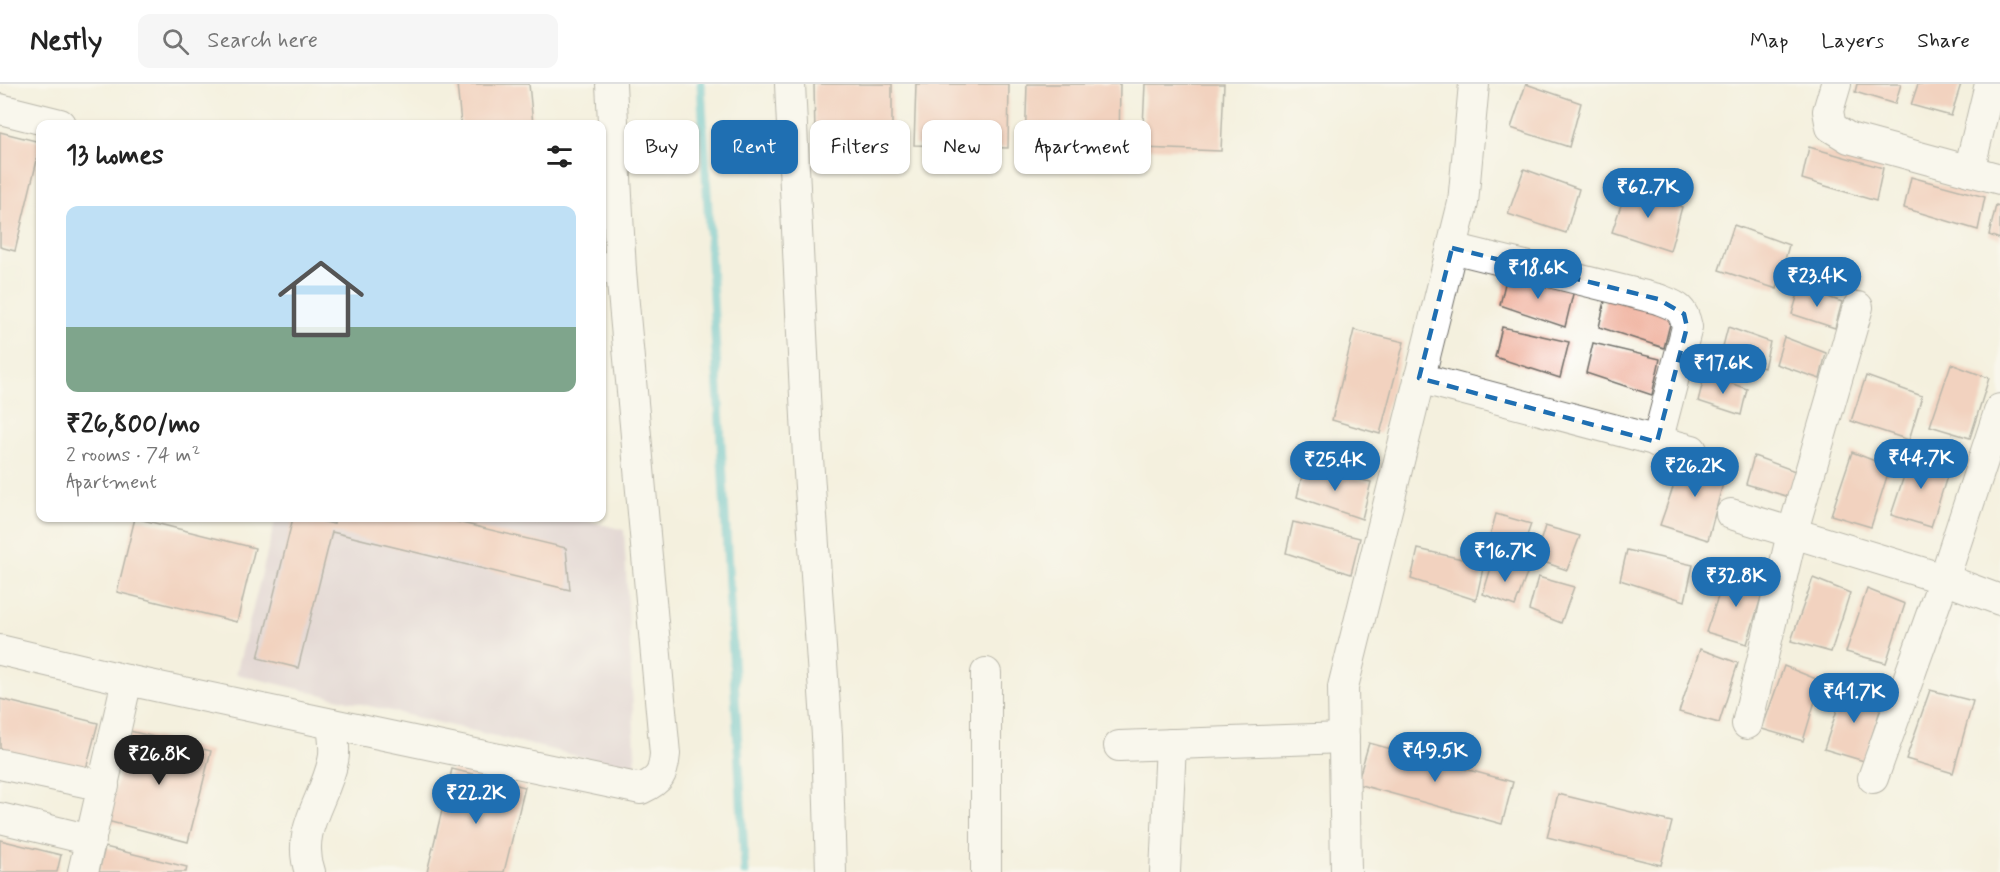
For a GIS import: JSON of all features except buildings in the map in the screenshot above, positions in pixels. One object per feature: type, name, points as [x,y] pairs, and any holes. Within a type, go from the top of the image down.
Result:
[{"type":"street","points":[[0,650],[127,681],[641,789],[654,783],[663,771],[665,754],[611,269],[611,84]]},
{"type":"street","points":[[790,84],[808,459],[827,736],[831,872]]},
{"type":"street","points":[[1346,872],[1343,687],[1463,203],[1474,84]]},
{"type":"street","points":[[1836,84],[1828,111],[1831,127],[1849,138],[2000,179]]},
{"type":"street","points":[[1969,171],[1990,84]]},
{"type":"street","points":[[0,109],[44,120]]},
{"type":"street","points":[[1452,248],[1658,299],[1675,306],[1684,314],[1687,327],[1657,442]]},
{"type":"street","points":[[1747,724],[1792,534],[1858,307]]},
{"type":"street","points":[[1419,378],[1692,450]]},
{"type":"street","points":[[1873,778],[1944,579],[2000,409]]},
{"type":"street","points":[[1731,514],[1944,579],[2000,600]]},
{"type":"street","points":[[986,673],[986,872]]},
{"type":"street","points":[[83,872],[127,681]]},
{"type":"street","points":[[310,872],[305,857],[314,810],[328,782],[334,759],[332,724]]},
{"type":"street","points":[[1119,746],[1344,738]]},
{"type":"street","points":[[1165,872],[1171,744]]},
{"type":"street","points":[[0,764],[104,786]]},
{"type":"street","points":[[0,818],[91,840]]},
{"type":"highlighted area","points":[[1452,248],[1658,299],[1684,314],[1687,327],[1657,442],[1419,378]]},
{"type":"shaded area","points":[[275,522],[593,522],[624,530],[636,770],[236,674]]},
{"type":"waterway","points":[[701,84],[745,872]]}]
